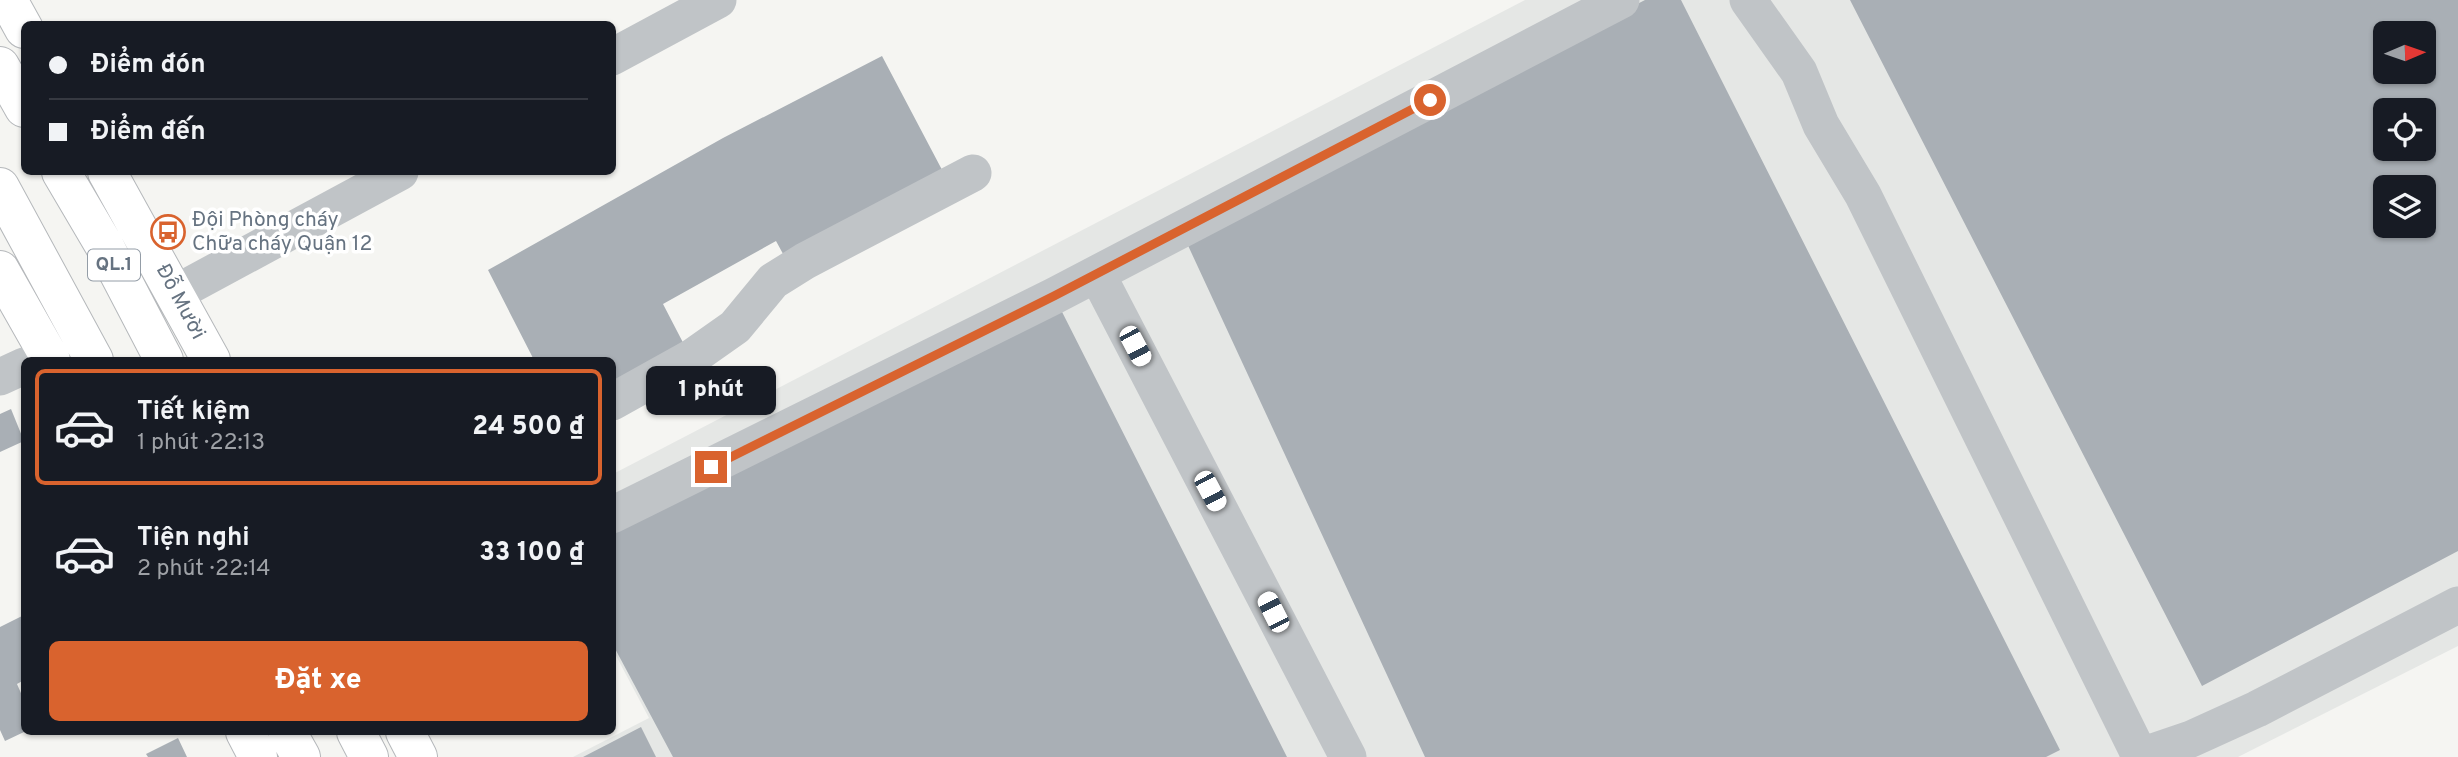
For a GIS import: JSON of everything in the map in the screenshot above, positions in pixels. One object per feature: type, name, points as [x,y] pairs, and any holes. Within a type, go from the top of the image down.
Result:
[{"type":"highway","points":[[8,0],[21,24]]},
{"type":"highway","points":[[0,66],[21,103]]},
{"type":"highway","name":"Đỗ Mười","points":[[63,175],[104,245],[162,357]]},
{"type":"highway","name":"Đỗ Mười","points":[[109,175],[209,357]]},
{"type":"highway","name":"QL.1","points":[[0,187],[92,357]]},
{"type":"highway","points":[[0,270],[39,357]]},
{"type":"highway","points":[[247,735],[258,757]]},
{"type":"highway","points":[[289,735],[300,757]]},
{"type":"highway","points":[[358,735],[369,757]]},
{"type":"highway","points":[[407,735],[418,757]]},
{"type":"lane","points":[[616,55],[718,0]]},
{"type":"lane","points":[[616,513],[1097,274],[1621,0]]},
{"type":"lane","points":[[1748,0],[1799,72],[1821,125],[1863,195],[2139,757],[2191,739],[2257,709],[2458,605]]},
{"type":"lane","points":[[616,400],[691,358],[735,327],[774,281],[805,261],[973,173]]},
{"type":"lane","points":[[176,293],[394,175]]},
{"type":"lane","points":[[1097,274],[1348,757]]},
{"type":"lane","points":[[0,377],[21,368]]},
{"type":"shaded area","points":[[1525,0],[2458,0],[2458,646],[2238,757],[573,757],[649,718],[616,656],[616,472]]},
{"type":"building","points":[[1645,0],[1681,0],[2060,750],[2046,757],[1425,757],[1185,239]]},
{"type":"building","points":[[1850,0],[2458,0],[2458,551],[2202,686]]},
{"type":"building","points":[[882,56],[950,185],[788,263],[776,241],[663,304],[691,358],[616,395],[616,357],[532,357],[488,270],[723,138]]},
{"type":"building","points":[[1054,296],[1287,757],[673,757],[616,650],[616,525]]},
{"type":"building","points":[[11,409],[21,434],[21,442],[0,452],[0,414]]},
{"type":"building","points":[[21,616],[21,682],[17,684],[21,693],[21,733],[5,741],[0,730],[0,627]]},
{"type":"building","points":[[641,727],[656,757],[583,757]]},
{"type":"building","points":[[178,738],[187,757],[148,757],[146,754]]},
{"type":"place","name":"Đội Phòng cháy Chữa cháy Quận 12","points":[[168,232]]},
{"type":"route","points":[[711,467],[1054,296],[1430,100]]}]
